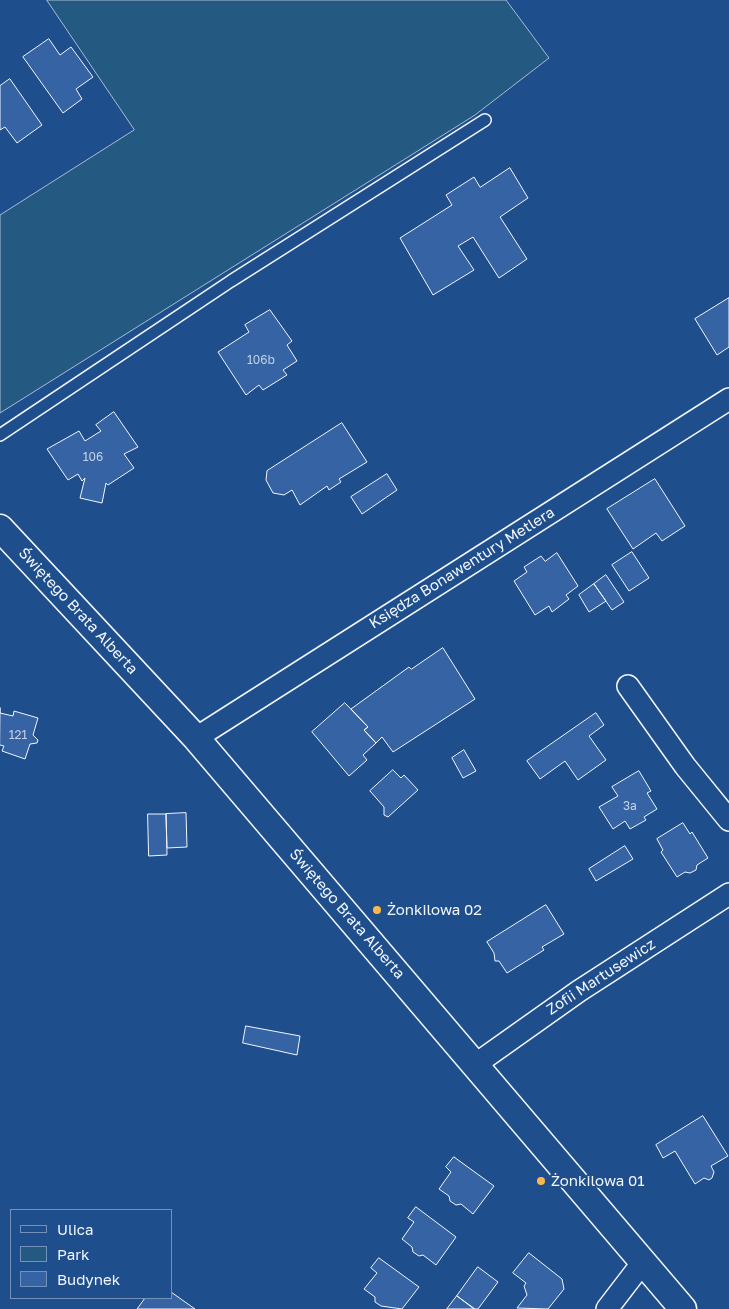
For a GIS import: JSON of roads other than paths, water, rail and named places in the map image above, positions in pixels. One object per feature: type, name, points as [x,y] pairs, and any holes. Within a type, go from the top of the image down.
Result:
[{"type":"street","name":"Księdza Bonawentury Metlera","points":[[196,738],[729,399]]},
{"type":"street","name":"Świętego Brata Alberta","points":[[0,528],[196,738],[683,1309]]},
{"type":"street","points":[[628,686],[685,766],[729,820]]},
{"type":"street","name":"Zofii Martusewicz","points":[[476,1064],[579,991],[729,894]]},
{"type":"street","points":[[606,1309],[643,1262]]},
{"type":"lane","points":[[0,436],[231,281],[484,120]]},
{"type":"place","name":"Żonkilowa 02","points":[[377,910]]},
{"type":"place","name":"Żonkilowa 01","points":[[541,1181]]}]
